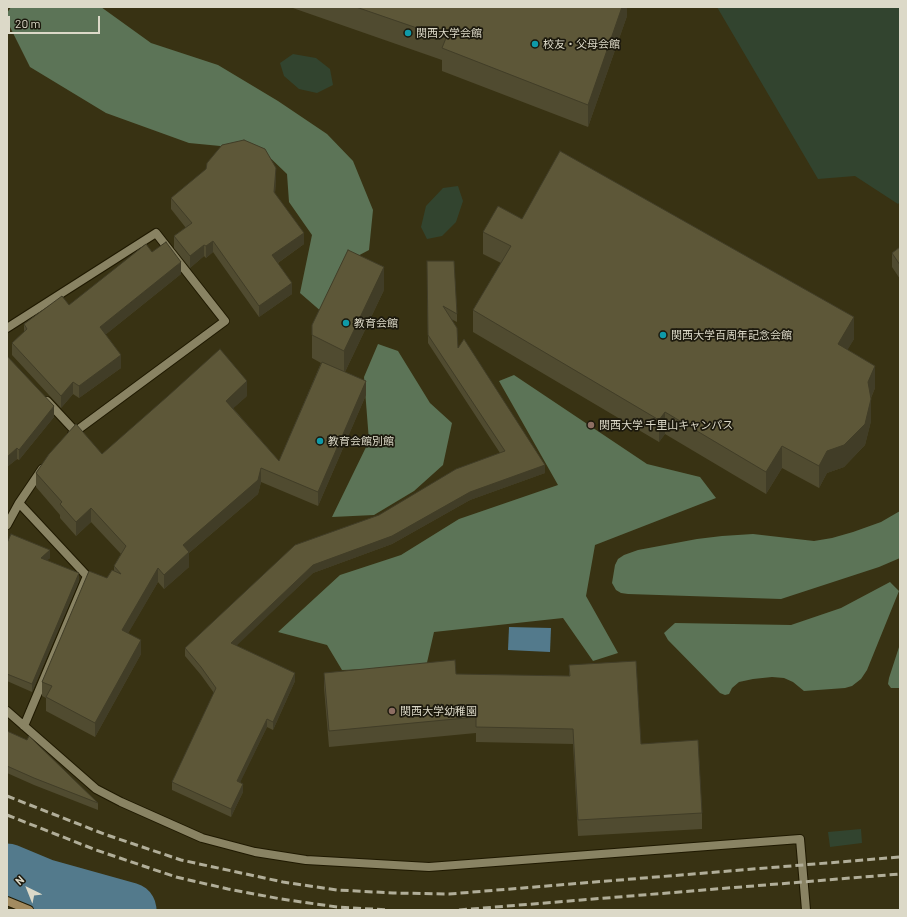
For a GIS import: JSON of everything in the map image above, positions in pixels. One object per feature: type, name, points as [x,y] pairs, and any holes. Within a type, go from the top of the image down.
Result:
[{"type":"main road","points":[[7,901],[23,909]]},
{"type":"street","points":[[7,328],[156,233],[225,320],[75,431],[65,442]]},
{"type":"street","points":[[44,397],[75,431]]},
{"type":"street","points":[[7,525],[19,503],[45,465]]},
{"type":"street","points":[[19,503],[87,576],[24,726]]},
{"type":"street","points":[[7,711],[96,788],[121,802],[202,838],[255,852],[306,860],[429,867],[800,839],[806,910]]},
{"type":"green space","points":[[11,7],[101,7],[151,43],[218,65],[278,101],[327,134],[353,161],[373,210],[369,250],[352,259],[323,313],[300,293],[312,235],[289,202],[287,174],[262,150],[189,143],[106,113],[30,67],[7,21],[7,13]]},
{"type":"green space","points":[[717,7],[900,7],[900,202],[898,204],[855,176],[818,179]]},
{"type":"green space","points":[[293,54],[316,58],[330,69],[333,85],[317,93],[299,89],[284,76],[280,63]]},
{"type":"green space","points":[[458,186],[463,201],[456,222],[442,236],[427,239],[421,227],[426,206],[443,188]]},
{"type":"green space","points":[[378,344],[398,351],[430,403],[452,423],[443,465],[414,491],[374,515],[332,517],[369,441],[364,377]]},
{"type":"green space","points":[[514,375],[647,464],[700,477],[716,498],[595,545],[586,596],[618,653],[593,661],[563,618],[434,632],[426,667],[342,670],[327,645],[278,632],[340,575],[401,555],[459,519],[558,485],[499,381]]},
{"type":"green space","points":[[900,511],[900,558],[879,567],[781,599],[628,594],[621,593],[616,590],[612,583],[615,565],[618,559],[638,550],[697,539],[753,534],[814,541],[853,532],[881,522]]},
{"type":"green space","points":[[890,582],[899,591],[867,670],[861,679],[852,686],[845,688],[804,691],[793,682],[784,678],[772,677],[739,682],[732,688],[729,694],[725,695],[720,693],[668,640],[664,633],[675,623],[791,625],[841,608]]},
{"type":"green space","points":[[900,644],[900,688],[891,688],[888,684],[889,678]]},
{"type":"green space","points":[[861,829],[862,843],[830,847],[828,832]]},
{"type":"water","points":[[509,627],[551,628],[550,652],[508,650]]},
{"type":"building","name":"校友・父母会館","points":[[356,7],[622,7],[588,105],[442,48],[446,38]]},
{"type":"building","points":[[244,140],[265,149],[276,168],[274,192],[304,233],[272,255],[292,283],[259,306],[213,241],[206,246],[204,245],[190,256],[174,236],[192,223],[171,198],[206,169],[207,163],[222,145]]},
{"type":"building","name":"関西大学百周年記念会館","points":[[560,151],[854,317],[838,344],[875,366],[868,382],[871,399],[865,424],[844,445],[827,451],[819,466],[782,446],[766,472],[665,412],[659,420],[473,310],[511,246],[483,232],[498,206],[522,219]]},
{"type":"building","points":[[166,242],[181,262],[100,327],[121,355],[79,386],[73,382],[61,396],[12,343],[27,329],[24,324],[62,296],[69,305],[146,244],[152,252]]},
{"type":"building","points":[[900,247],[900,265],[892,253]]},
{"type":"building","points":[[348,250],[384,267],[344,351],[312,335],[312,325]]},
{"type":"building","points":[[427,261],[454,261],[457,314],[443,306],[457,328],[458,348],[464,339],[545,465],[470,492],[392,536],[313,565],[231,643],[295,673],[273,722],[267,719],[237,781],[243,784],[231,809],[172,782],[216,688],[185,648],[295,545],[379,515],[456,469],[505,451],[428,335]]},
{"type":"building","points":[[220,349],[247,381],[226,401],[279,461],[322,362],[366,381],[318,492],[261,468],[258,480],[183,545],[189,552],[164,575],[158,568],[122,630],[141,640],[95,723],[46,697],[52,686],[42,682],[89,571],[107,578],[112,570],[121,574],[114,566],[126,546],[91,508],[76,522],[60,504],[62,502],[36,473],[49,454],[76,424],[102,454]]},
{"type":"building","points":[[7,356],[54,406],[19,450],[17,448],[7,457]]},
{"type":"building","points":[[11,534],[50,550],[41,558],[79,573],[32,684],[7,674],[7,543]]},
{"type":"building","points":[[455,660],[456,674],[570,676],[569,665],[636,661],[641,744],[698,740],[702,813],[578,820],[573,729],[476,727],[476,717],[329,731],[324,673]]},
{"type":"building","points":[[7,731],[27,740],[29,736],[98,803],[7,766]]},
{"type":"waterway","points":[[7,871],[43,886],[129,910]]},
{"type":"railway","points":[[7,796],[104,834],[181,860],[283,882],[337,890],[449,894],[900,857]]},
{"type":"railway","points":[[7,815],[96,850],[176,877],[281,899],[337,907],[388,910]]},
{"type":"railway","points":[[459,910],[900,874]]},
{"type":"place","name":"関西大学会館","points":[[408,33]]},
{"type":"place","name":"校友・父母会館","points":[[535,44]]},
{"type":"place","name":"教育会館","points":[[346,323]]},
{"type":"place","name":"関西大学百周年記念会館","points":[[663,335]]},
{"type":"place","name":"関西大学 千里山キャンパス","points":[[591,425]]},
{"type":"place","name":"教育会館別館","points":[[320,441]]},
{"type":"place","name":"関西大学幼稚園","points":[[392,711]]}]
